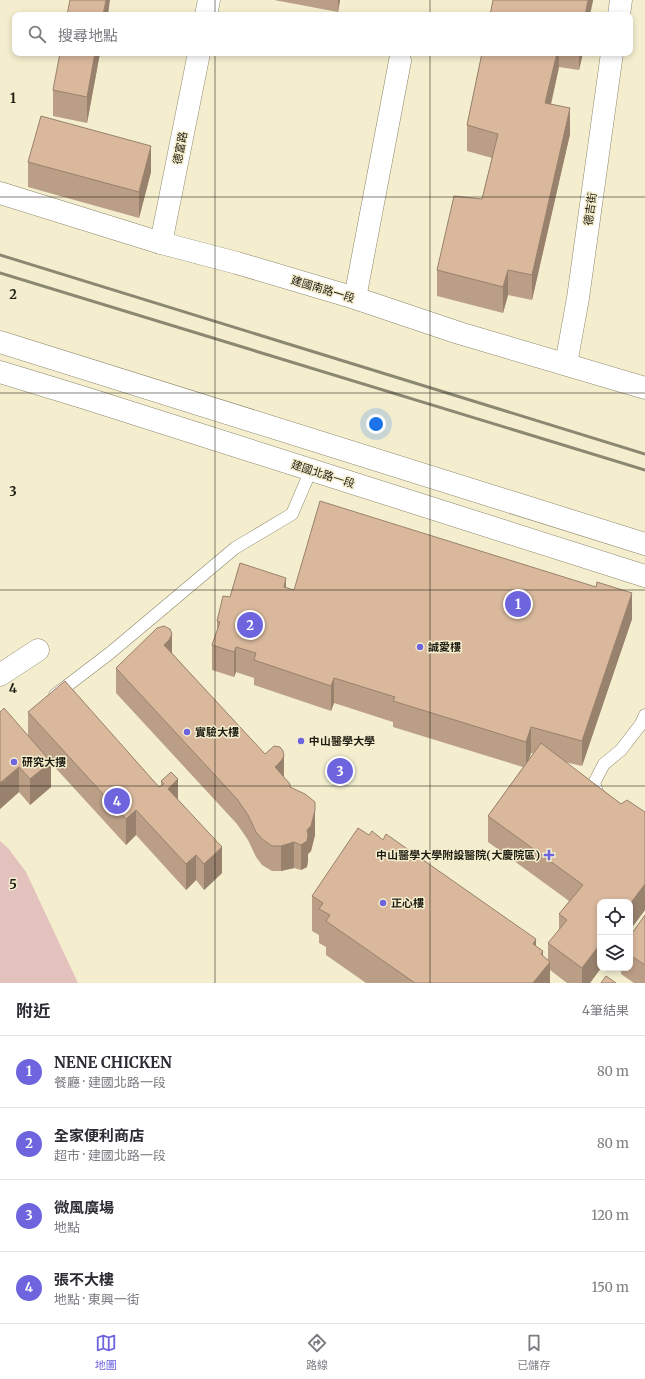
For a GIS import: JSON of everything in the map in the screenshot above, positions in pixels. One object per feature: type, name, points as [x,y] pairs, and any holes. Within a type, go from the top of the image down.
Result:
[{"type":"street","points":[[207,12],[209,0]]},
{"type":"street","points":[[619,12],[621,0]]},
{"type":"street","name":"德富路","points":[[162,244],[198,56]]},
{"type":"street","name":"德吉街","points":[[566,364],[578,298],[612,56]]},
{"type":"street","points":[[355,298],[400,61]]},
{"type":"street","name":"建國南路一段","points":[[0,193],[162,244],[237,263],[355,298],[459,333],[645,388]]},
{"type":"street","points":[[0,342],[645,544]]},
{"type":"street","name":"建國北路一段","points":[[0,372],[645,576]]},
{"type":"street","points":[[0,675],[4,674],[38,650]]},
{"type":"lane","points":[[51,698],[110,653],[235,548],[292,514],[312,470]]},
{"type":"lane","points":[[612,807],[600,800],[594,783],[604,764],[621,750],[641,724],[645,715]]},
{"type":"shaded area","points":[[0,841],[8,848],[26,872],[78,983],[0,983]]},
{"type":"building","points":[[70,0],[106,0],[104,12],[68,12]]},
{"type":"building","points":[[493,0],[588,0],[586,12],[491,12]]},
{"type":"building","points":[[59,56],[94,56],[87,97],[53,90]]},
{"type":"building","points":[[481,56],[556,56],[545,103],[570,108],[532,275],[508,270],[503,287],[437,270],[454,196],[482,199],[498,134],[467,125]]},
{"type":"building","points":[[41,116],[151,146],[139,192],[28,162]]},
{"type":"building","name":"誠愛樓","points":[[320,501],[596,587],[597,582],[632,593],[582,741],[531,727],[526,742],[393,701],[395,697],[334,678],[331,686],[254,660],[256,653],[236,647],[234,652],[212,645],[220,622],[217,621],[223,596],[230,597],[240,563],[286,578],[284,587],[294,590]]},
{"type":"building","name":"實驗大樓","points":[[164,626],[170,629],[172,634],[164,645],[265,754],[274,746],[280,747],[284,756],[275,767],[290,784],[290,787],[305,794],[315,802],[315,810],[311,826],[307,830],[307,841],[301,845],[294,842],[281,846],[272,846],[262,839],[256,832],[248,815],[237,799],[116,668],[157,628]]},
{"type":"building","points":[[65,681],[159,787],[164,784],[161,781],[171,772],[178,779],[168,789],[222,847],[204,864],[196,855],[186,864],[136,810],[126,819],[28,712]]},
{"type":"building","points":[[4,708],[51,762],[30,779],[19,767],[0,783],[0,712]]},
{"type":"building","points":[[541,743],[621,804],[627,800],[645,812],[645,884],[633,900],[597,899],[597,948],[582,968],[548,943],[567,920],[559,914],[583,885],[488,816]]},
{"type":"building","name":"正心樓","points":[[358,828],[369,835],[372,831],[383,840],[386,834],[536,939],[533,944],[543,951],[541,954],[550,962],[533,983],[415,983],[326,921],[330,915],[319,909],[323,903],[312,896]]},
{"type":"building","points":[[645,915],[645,965],[633,957],[633,932]]},
{"type":"building","points":[[606,976],[616,983],[601,983]]},
{"type":"railway","points":[[0,255],[645,454]]},
{"type":"railway","points":[[0,273],[645,470]]},
{"type":"place","name":"NENE CHICKEN","points":[[518,604]]},
{"type":"place","name":"全家便利商店","points":[[250,625]]},
{"type":"place","name":"誠愛樓","points":[[420,647]]},
{"type":"place","name":"實驗大樓","points":[[187,732]]},
{"type":"place","name":"中山醫學大學","points":[[301,741]]},
{"type":"place","name":"研究大摟","points":[[14,762]]},
{"type":"place","name":"微風廣場","points":[[340,771]]},
{"type":"place","name":"張不大樓","points":[[117,801]]},
{"type":"place","name":"中山醫學大學附設醫院(大慶院區)","points":[[549,855]]},
{"type":"place","name":"正心樓","points":[[383,903]]}]
